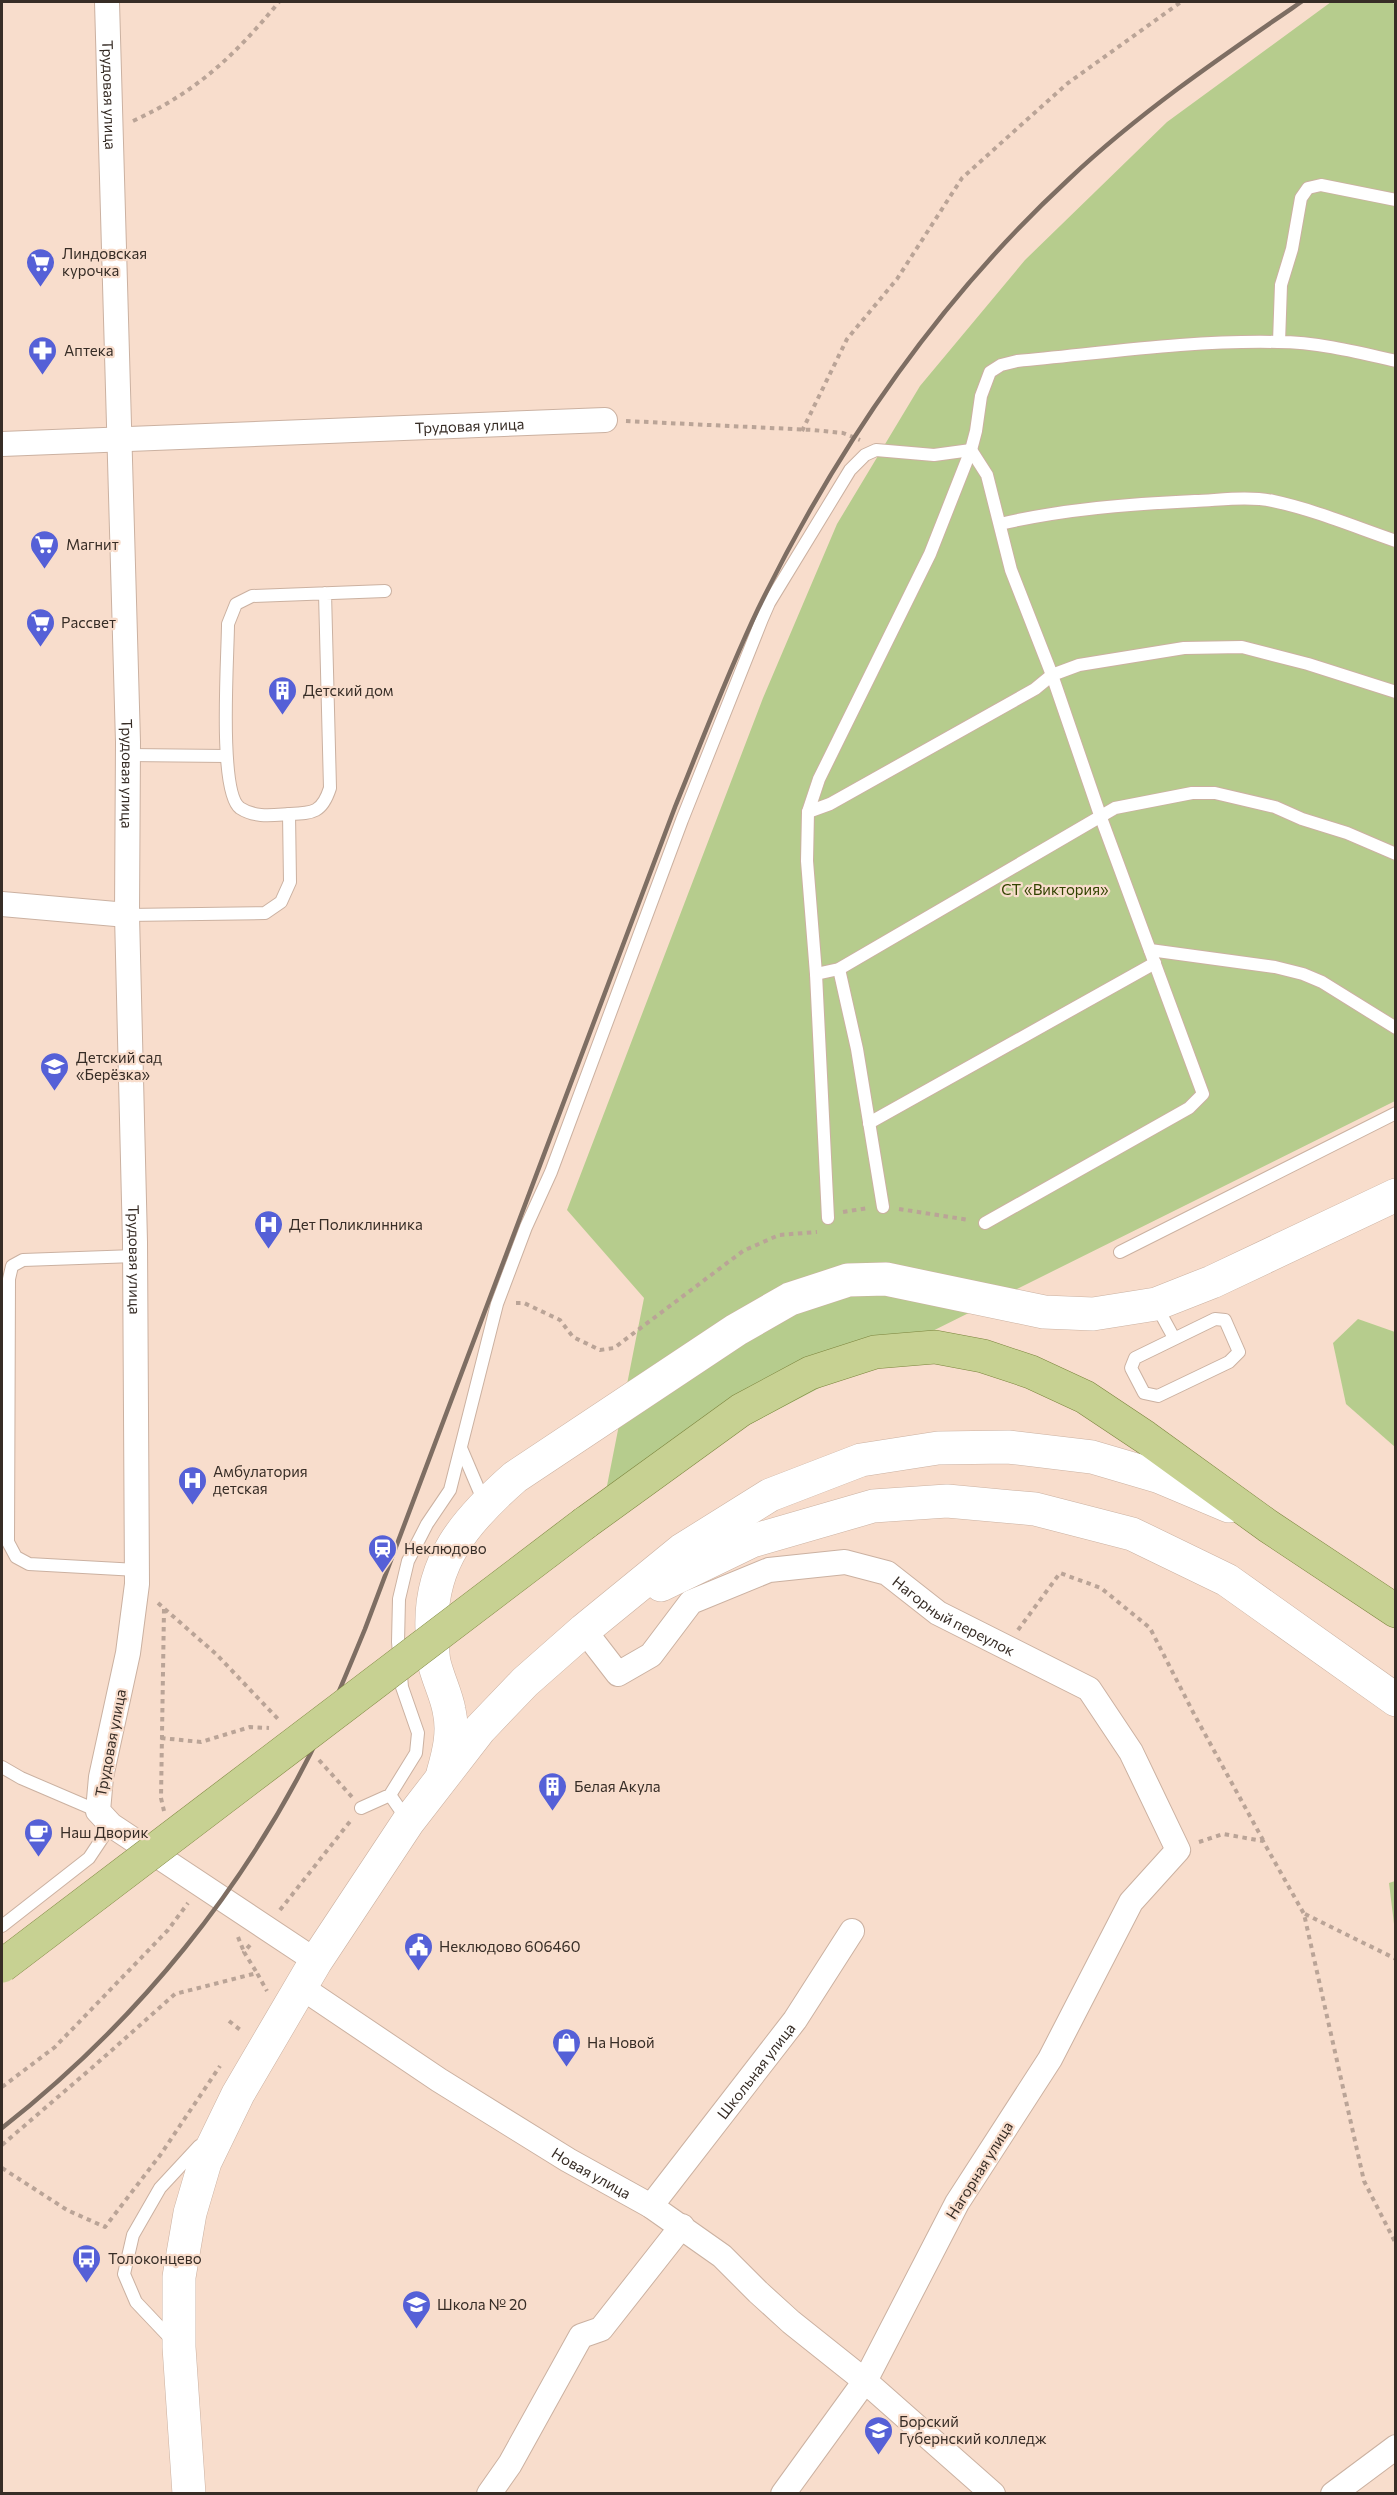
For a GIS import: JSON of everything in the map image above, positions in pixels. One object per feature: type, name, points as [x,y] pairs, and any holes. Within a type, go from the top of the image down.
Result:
[{"type":"main road","points":[[2,1966],[585,1523],[741,1410],[810,1372],[875,1352],[935,1347],[983,1356],[1021,1368],[1085,1397],[1146,1437],[1268,1526],[1395,1611]]},
{"type":"street","name":"Трудовая улица","points":[[104,1818],[101,1777],[128,1653],[137,1577],[128,755],[107,2]]},
{"type":"street","name":"Трудовая улица","points":[[119,439],[605,420]]},
{"type":"street","points":[[2,444],[119,439]]},
{"type":"street","points":[[2,904],[128,915]]},
{"type":"street","points":[[442,1778],[451,1745],[450,1711],[434,1661],[431,1606],[441,1565],[463,1530],[484,1503],[515,1477],[736,1330],[790,1299],[848,1280],[886,1279],[1044,1312],[1093,1314],[1156,1304],[1212,1282],[1395,1195]]},
{"type":"street","points":[[189,2493],[179,2347],[179,2277],[190,2213],[205,2162],[224,2119],[309,1974],[408,1822],[480,1729],[525,1682],[595,1620],[682,1550],[770,1495],[861,1460],[938,1449],[1008,1447],[1092,1457],[1195,1491],[1268,1526]]},
{"type":"street","points":[[595,1620],[752,1540],[873,1506],[947,1501],[1035,1509],[1132,1534],[1227,1580],[1395,1701]]},
{"type":"street","name":"Нагорный переулок","points":[[595,1620],[618,1674],[651,1655],[691,1602],[769,1570],[845,1562],[887,1573],[938,1613],[1089,1689],[1131,1752],[1178,1850]]},
{"type":"street","points":[[104,1818],[266,1928],[309,1974]]},
{"type":"street","name":"Нагорная улица","points":[[783,2493],[865,2381],[957,2203],[1050,2060],[1131,1902],[1178,1850]]},
{"type":"street","name":"Школьная улица","points":[[651,2206],[795,2020],[852,1931]]},
{"type":"street","name":"Новая улица","points":[[309,1974],[438,2080],[568,2160],[651,2206],[722,2256],[791,2322],[865,2381],[993,2493]]},
{"type":"street","points":[[489,2493],[510,2464],[581,2336],[601,2329],[682,2226]]},
{"type":"street","points":[[1333,2493],[1395,2447]]},
{"type":"lane","points":[[1279,342],[1281,285],[1292,249],[1301,198],[1308,188],[1321,185],[1395,200]]},
{"type":"lane","points":[[828,1218],[816,974],[807,861],[808,812],[819,779],[930,554],[970,450],[985,383],[990,372],[1001,365],[1017,361],[1188,345],[1279,342],[1346,350],[1395,361]]},
{"type":"lane","points":[[361,1808],[390,1795],[416,1753],[418,1733],[402,1687],[398,1642],[399,1599],[408,1561],[427,1524],[450,1490],[497,1304],[550,1172],[682,820],[769,603],[850,470],[865,455],[876,450],[934,455],[970,450]]},
{"type":"lane","points":[[970,450],[987,475],[1011,570],[1052,675],[1100,815],[1203,1094],[1189,1108],[985,1223]]},
{"type":"lane","points":[[1000,524],[1044,514],[1249,498],[1272,501],[1301,509],[1395,541]]},
{"type":"lane","points":[[326,593],[330,788],[326,801],[313,813],[258,815],[239,807],[230,792],[226,756],[228,624],[236,604],[252,596],[326,593],[385,591]]},
{"type":"lane","points":[[808,812],[830,804],[1035,689],[1052,675],[1079,665],[1184,648],[1242,647],[1267,652],[1395,692]]},
{"type":"lane","points":[[128,755],[226,756]]},
{"type":"lane","points":[[816,974],[839,969],[1115,808],[1181,795],[1215,793],[1275,807],[1302,819],[1347,833],[1395,854]]},
{"type":"lane","points":[[128,915],[265,913],[281,902],[290,882],[289,814]]},
{"type":"lane","points":[[1150,950],[1275,967],[1303,974],[1322,982],[1395,1028]]},
{"type":"lane","points":[[869,1123],[1155,963]]},
{"type":"lane","points":[[839,969],[857,1049],[882,1207]]},
{"type":"lane","points":[[1120,1252],[1395,1113]]},
{"type":"lane","points":[[135,1256],[23,1260],[12,1266],[9,1279],[8,1542],[16,1557],[29,1564],[137,1577]]},
{"type":"lane","points":[[1156,1304],[1174,1338]]},
{"type":"lane","points":[[1215,1319],[1225,1320],[1239,1352],[1229,1362],[1158,1396],[1144,1393],[1131,1368],[1135,1358],[1174,1338],[1215,1319]]},
{"type":"lane","points":[[461,1448],[484,1503]]},
{"type":"lane","points":[[2,1767],[104,1818],[88,1858],[2,1926]]},
{"type":"lane","points":[[390,1795],[408,1822]]},
{"type":"lane","points":[[179,2347],[136,2302],[124,2274],[133,2235],[160,2188],[224,2119]]},
{"type":"path","points":[[111,131],[160,109],[210,75],[250,37],[279,2]]},
{"type":"path","points":[[802,431],[847,339],[897,279],[962,178],[1068,83],[1181,2]]},
{"type":"path","points":[[605,420],[843,433],[876,450]]},
{"type":"path","points":[[497,1304],[524,1303],[560,1320],[573,1337],[600,1350],[614,1348],[743,1251],[779,1235],[819,1232],[828,1218],[850,1210],[882,1207],[985,1223]]},
{"type":"path","points":[[1007,1647],[1060,1573],[1101,1588],[1150,1628],[1194,1714],[1304,1914],[1364,2181],[1395,2244]]},
{"type":"path","points":[[137,1577],[164,1608],[216,1654],[287,1729]]},
{"type":"path","points":[[164,1608],[160,1798],[166,1819]]},
{"type":"path","points":[[161,1738],[201,1742],[250,1727],[278,1728]]},
{"type":"path","points":[[244,1952],[266,1928],[361,1808],[317,1758]]},
{"type":"path","points":[[1178,1850],[1223,1834],[1263,1841]]},
{"type":"path","points":[[2,2087],[55,2047],[168,1930],[202,1885]]},
{"type":"path","points":[[222,1900],[244,1952],[270,1996]]},
{"type":"path","points":[[1304,1914],[1395,1959]]},
{"type":"path","points":[[2,2145],[175,1994],[257,1973]]},
{"type":"path","points":[[229,2021],[244,2032]]},
{"type":"path","points":[[237,2041],[250,2023]]},
{"type":"path","points":[[2,2168],[67,2210],[105,2227],[161,2154],[225,2059]]},
{"type":"green space","name":"СТ «Виктория»","points":[[1331,2],[1391,2],[1396,5],[1395,1101],[844,1375],[604,1501],[644,1298],[567,1210],[763,698],[837,524],[920,386],[1025,260],[1167,122]]},
{"type":"green space","points":[[1358,1319],[1395,1332],[1395,1447],[1346,1404],[1333,1343]]},
{"type":"green space","points":[[1396,1881],[1395,1932],[1389,1883]]},
{"type":"railway","points":[[2,2128],[99,2043],[185,1948],[224,1897],[293,1788],[339,1693],[365,1629],[705,732],[758,609],[821,491],[893,380],[933,326],[1021,226],[1096,154],[1124,131],[1211,65],[1301,2]]},
{"type":"place","name":"Линдовская курочка","points":[[41,288]]},
{"type":"place","name":"Аптека","points":[[43,376]]},
{"type":"place","name":"Магнит","points":[[45,570]]},
{"type":"place","name":"Рассвет","points":[[40,648]]},
{"type":"place","name":"Детский дом","points":[[282,716]]},
{"type":"place","name":"Детский сад «Берёзка»","points":[[55,1092]]},
{"type":"place","name":"Дет Поликлинника","points":[[268,1250]]},
{"type":"place","name":"Амбулатория детская","points":[[192,1506]]},
{"type":"place","name":"Неклюдово","points":[[383,1574]]},
{"type":"place","name":"Белая Акула","points":[[553,1812]]},
{"type":"place","name":"Наш Дворик","points":[[39,1858]]},
{"type":"place","name":"Неклюдово 606460","points":[[418,1972]]},
{"type":"place","name":"На Новой","points":[[566,2068]]},
{"type":"place","name":"Толоконцево","points":[[87,2284]]},
{"type":"place","name":"Школа № 20","points":[[416,2330]]},
{"type":"place","name":"Борский Губернский колледж","points":[[878,2456]]}]
